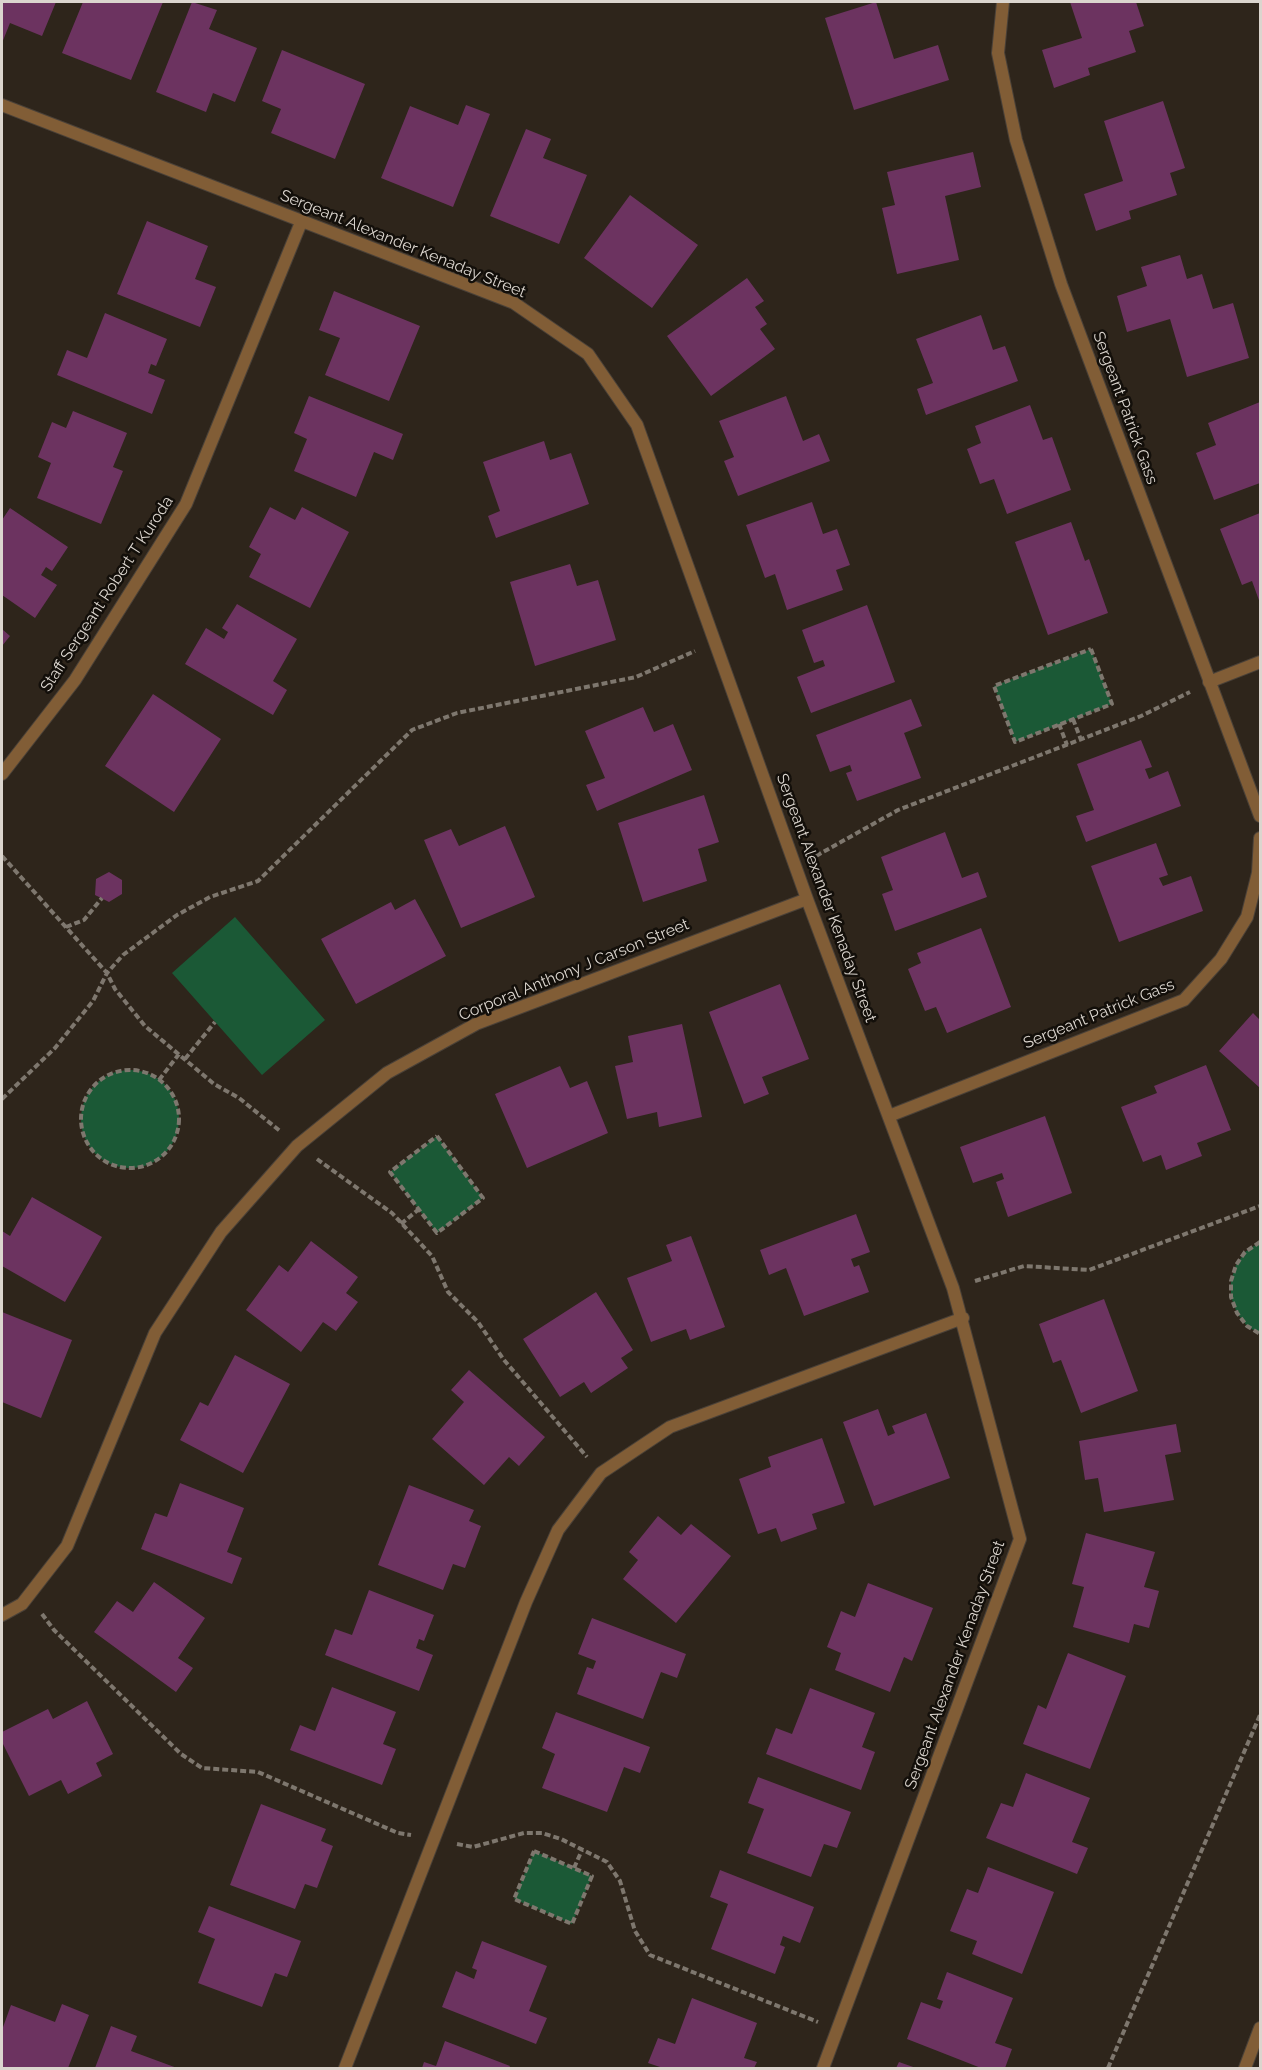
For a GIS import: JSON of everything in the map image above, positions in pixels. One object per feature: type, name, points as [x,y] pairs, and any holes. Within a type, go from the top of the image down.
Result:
[{"type":"street","name":"Sergeant Patrick Gass","points":[[1003,2],[998,54],[1016,140],[1061,284],[1260,816]]},
{"type":"street","name":"Sergeant Alexander Kenaday Street","points":[[2,105],[514,303],[588,354],[637,425],[807,899],[953,1288],[963,1318],[1020,1539],[824,2068]]},
{"type":"street","name":"Staff Sergeant Robert T Kuroda","points":[[2,774],[75,680],[186,504],[302,220]]},
{"type":"street","points":[[1209,682],[1260,662]]},
{"type":"street","name":"Sergeant Patrick Gass","points":[[889,1116],[1184,1000],[1221,959],[1247,917],[1258,873],[1260,838]]},
{"type":"street","name":"Corporal Anthony J Carson Street","points":[[2,1615],[22,1604],[67,1546],[155,1333],[220,1232],[297,1146],[387,1073],[476,1024],[807,899]]},
{"type":"street","points":[[345,2068],[526,1602],[558,1530],[601,1473],[670,1427],[963,1318]]},
{"type":"street","points":[[1245,2068],[1260,2028]]},
{"type":"path","points":[[2,1099],[55,1048],[93,1001],[107,973],[123,955],[177,915],[210,897],[258,881],[412,730],[457,713],[636,677],[715,643]]},
{"type":"path","points":[[1091,649],[1112,704],[1073,719],[1015,741],[994,686],[1091,649]]},
{"type":"path","points":[[795,865],[824,853],[898,810],[1141,716],[1209,682]]},
{"type":"path","points":[[1073,719],[1081,740]]},
{"type":"path","points":[[1059,724],[1067,745]]},
{"type":"path","points":[[66,927],[84,920],[102,898]]},
{"type":"path","points":[[185,1059],[215,1022]]},
{"type":"path","points":[[159,1080],[179,1054]]},
{"type":"path","points":[[135,1070],[159,1080],[172,1092],[178,1107],[177,1129],[169,1149],[156,1161],[141,1167],[123,1168],[107,1164],[94,1153],[84,1139],[80,1122],[82,1105],[90,1090],[102,1078],[118,1071],[135,1070]]},
{"type":"path","points":[[437,1136],[483,1198],[437,1233],[419,1209],[390,1172],[437,1136]]},
{"type":"path","points":[[953,1288],[1024,1266],[1089,1270],[1260,1206]]},
{"type":"path","points":[[401,1224],[419,1209]]},
{"type":"path","points":[[1260,1242],[1245,1252],[1236,1265],[1231,1281],[1231,1297],[1237,1313],[1247,1326],[1260,1334]]},
{"type":"path","points":[[1108,2068],[1260,1715]]},
{"type":"path","points":[[574,1868],[582,1850]]},
{"type":"path","points":[[534,1851],[574,1868],[592,1876],[572,1924],[514,1899],[534,1851]]},
{"type":"green space","points":[[1091,649],[1112,704],[1015,742],[994,686]]},
{"type":"green space","points":[[235,917],[325,1020],[262,1075],[172,973]]},
{"type":"green space","points":[[130,1070],[149,1074],[165,1084],[175,1100],[179,1119],[175,1138],[165,1154],[149,1164],[130,1168],[111,1164],[95,1154],[85,1138],[81,1119],[85,1100],[95,1084],[111,1074]]},
{"type":"green space","points":[[437,1136],[483,1198],[437,1233],[390,1172]]},
{"type":"green space","points":[[1260,1242],[1260,1334],[1247,1326],[1237,1313],[1231,1297],[1231,1281],[1236,1265],[1245,1252]]},
{"type":"green space","points":[[534,1851],[592,1876],[572,1924],[514,1899]]},
{"type":"building","points":[[2,2],[56,2],[42,36],[10,23],[2,43]]},
{"type":"building","points":[[83,2],[163,2],[131,80],[62,53]]},
{"type":"building","points":[[192,2],[217,10],[209,29],[257,48],[235,102],[213,93],[206,112],[156,92]]},
{"type":"building","points":[[876,2],[894,59],[938,45],[949,80],[854,110],[825,18]]},
{"type":"building","points":[[1070,2],[1136,2],[1144,26],[1129,31],[1136,52],[1088,68],[1090,75],[1054,88],[1042,50],[1082,38]]},
{"type":"building","points":[[282,50],[365,84],[335,159],[271,133],[281,109],[262,101]]},
{"type":"building","points":[[1163,101],[1185,168],[1170,173],[1177,195],[1129,211],[1131,219],[1096,231],[1084,194],[1123,181],[1104,121]]},
{"type":"building","points":[[466,105],[490,114],[453,207],[381,178],[410,106],[458,125]]},
{"type":"building","points":[[526,129],[551,139],[543,158],[587,175],[559,244],[490,216]]},
{"type":"building","points":[[973,152],[981,187],[945,196],[959,260],[897,274],[882,208],[895,205],[887,172]]},
{"type":"building","points":[[630,195],[698,245],[652,308],[584,258]]},
{"type":"building","points":[[147,221],[208,246],[195,279],[216,287],[200,327],[117,294]]},
{"type":"building","points":[[1180,255],[1187,279],[1202,274],[1213,309],[1233,303],[1249,358],[1187,377],[1170,319],[1127,332],[1117,296],[1147,286],[1141,267]]},
{"type":"building","points":[[747,278],[764,301],[755,307],[767,324],[760,329],[775,349],[711,396],[667,336]]},
{"type":"building","points":[[334,291],[420,326],[389,401],[325,375],[340,338],[319,330]]},
{"type":"building","points":[[105,313],[167,339],[156,366],[151,364],[148,373],[165,380],[152,414],[57,375],[67,350],[87,358]]},
{"type":"building","points":[[981,315],[993,350],[1005,346],[1018,381],[926,415],[917,389],[933,383],[916,339]]},
{"type":"building","points":[[309,396],[403,434],[393,460],[374,452],[356,497],[294,471],[307,439],[294,433]]},
{"type":"building","points":[[786,396],[803,441],[819,434],[830,461],[738,496],[724,461],[734,457],[719,421]]},
{"type":"building","points":[[1260,402],[1260,483],[1214,500],[1196,453],[1216,445],[1208,423]]},
{"type":"building","points":[[1030,405],[1043,440],[1052,437],[1071,490],[1007,514],[994,479],[980,484],[967,449],[981,443],[975,426]]},
{"type":"building","points":[[73,411],[127,433],[113,467],[123,471],[101,524],[37,498],[51,463],[38,457],[52,422],[66,428]]},
{"type":"building","points":[[544,441],[550,460],[571,453],[589,504],[496,538],[488,516],[500,511],[483,462]]},
{"type":"building","points":[[812,502],[823,534],[837,529],[850,565],[836,570],[843,590],[787,610],[775,574],[765,578],[746,525]]},
{"type":"building","points":[[270,507],[295,520],[302,507],[349,532],[310,608],[249,577],[261,554],[249,547]]},
{"type":"building","points":[[10,508],[68,547],[52,571],[46,567],[41,575],[57,585],[35,618],[2,595],[2,520]]},
{"type":"building","points":[[1260,513],[1260,603],[1252,581],[1242,585],[1220,529]]},
{"type":"building","points":[[1071,522],[1085,561],[1089,559],[1108,613],[1048,635],[1015,542]]},
{"type":"building","points":[[570,564],[577,586],[598,580],[616,640],[535,666],[510,582]]},
{"type":"building","points":[[237,604],[297,639],[273,681],[287,690],[273,715],[185,664],[206,628],[224,639],[228,632],[222,628]]},
{"type":"building","points":[[867,605],[895,682],[811,713],[797,677],[825,666],[823,660],[814,663],[802,630]]},
{"type":"building","points":[[2,629],[10,636],[2,646]]},
{"type":"building","points":[[153,694],[221,739],[174,812],[105,766]]},
{"type":"building","points":[[911,699],[922,726],[904,733],[921,778],[857,801],[846,773],[852,771],[850,765],[830,772],[816,735]]},
{"type":"building","points":[[643,707],[654,732],[673,724],[692,770],[597,811],[586,785],[605,778],[585,731]]},
{"type":"building","points":[[1141,740],[1152,767],[1145,769],[1149,779],[1168,771],[1181,806],[1086,842],[1076,816],[1094,810],[1077,764]]},
{"type":"building","points":[[704,795],[719,842],[698,849],[707,881],[643,902],[618,823]]},
{"type":"building","points":[[505,826],[535,897],[461,928],[424,840],[451,829],[459,846]]},
{"type":"building","points":[[945,832],[962,878],[978,872],[987,897],[895,931],[882,894],[893,890],[881,857]]},
{"type":"building","points":[[1156,843],[1168,875],[1159,878],[1163,886],[1191,876],[1203,911],[1119,942],[1091,866]]},
{"type":"building","points":[[109,872],[122,880],[122,894],[109,902],[95,895],[96,879]]},
{"type":"building","points":[[415,899],[446,956],[356,1004],[321,939],[391,902],[395,910]]},
{"type":"building","points":[[981,928],[1011,1007],[947,1033],[936,1007],[925,1011],[908,969],[921,963],[917,953]]},
{"type":"building","points":[[780,984],[809,1059],[762,1077],[769,1094],[744,1104],[709,1012]]},
{"type":"building","points":[[1253,1013],[1260,1020],[1260,1088],[1219,1051]]},
{"type":"building","points":[[682,1024],[702,1117],[659,1127],[657,1112],[627,1119],[615,1066],[633,1062],[628,1036]]},
{"type":"building","points":[[1206,1065],[1231,1130],[1197,1143],[1202,1156],[1166,1170],[1161,1155],[1143,1162],[1121,1107],[1157,1093],[1154,1086]]},
{"type":"building","points":[[560,1066],[570,1088],[587,1081],[608,1133],[527,1168],[495,1094]]},
{"type":"building","points":[[1045,1116],[1072,1193],[1008,1217],[996,1182],[1004,1179],[1002,1173],[973,1183],[960,1147]]},
{"type":"building","points":[[32,1197],[102,1237],[65,1302],[2,1266],[2,1231],[10,1236]]},
{"type":"building","points":[[856,1214],[870,1252],[851,1259],[854,1267],[859,1265],[869,1292],[804,1316],[786,1268],[769,1275],[760,1250]]},
{"type":"building","points":[[691,1236],[725,1327],[690,1340],[686,1329],[651,1342],[627,1278],[672,1261],[666,1245]]},
{"type":"building","points":[[311,1241],[358,1277],[346,1293],[358,1302],[336,1331],[323,1322],[301,1352],[246,1310],[279,1265],[288,1272]]},
{"type":"building","points":[[596,1292],[633,1350],[621,1358],[628,1368],[591,1393],[584,1382],[560,1397],[523,1339]]},
{"type":"building","points":[[1104,1299],[1138,1391],[1081,1413],[1061,1360],[1053,1363],[1039,1324]]},
{"type":"building","points":[[2,1312],[72,1340],[41,1418],[2,1402]]},
{"type":"building","points":[[235,1355],[290,1384],[243,1473],[180,1440],[200,1402],[208,1406]]},
{"type":"building","points":[[469,1370],[545,1437],[519,1466],[509,1457],[484,1485],[432,1439],[464,1402],[451,1390]]},
{"type":"building","points":[[878,1409],[888,1436],[895,1433],[892,1426],[926,1413],[950,1478],[874,1506],[843,1422]]},
{"type":"building","points":[[1176,1424],[1181,1452],[1165,1455],[1174,1500],[1104,1512],[1098,1478],[1085,1480],[1079,1441]]},
{"type":"building","points":[[822,1438],[845,1503],[812,1514],[817,1529],[781,1542],[776,1528],[758,1534],[739,1479],[771,1467],[768,1457]]},
{"type":"building","points":[[180,1483],[244,1508],[227,1552],[242,1558],[232,1584],[141,1549],[155,1513],[167,1517]]},
{"type":"building","points":[[409,1485],[474,1510],[469,1521],[481,1526],[465,1568],[453,1564],[443,1590],[378,1565]]},
{"type":"building","points":[[658,1516],[681,1535],[691,1524],[731,1556],[676,1623],[623,1579],[638,1560],[629,1552]]},
{"type":"building","points":[[1086,1533],[1155,1552],[1144,1587],[1159,1591],[1149,1628],[1134,1624],[1129,1643],[1073,1627],[1084,1587],[1072,1584]]},
{"type":"building","points":[[154,1582],[205,1618],[178,1658],[193,1668],[176,1692],[94,1632],[117,1601],[133,1612]]},
{"type":"building","points":[[868,1583],[933,1608],[912,1661],[904,1657],[890,1692],[835,1670],[841,1653],[827,1647],[841,1611],[855,1617]]},
{"type":"building","points":[[369,1590],[434,1615],[424,1641],[419,1639],[416,1648],[433,1655],[419,1691],[325,1655],[335,1629],[352,1635]]},
{"type":"building","points":[[592,1618],[686,1654],[677,1678],[661,1672],[643,1719],[577,1694],[587,1667],[593,1669],[596,1661],[578,1654]]},
{"type":"building","points":[[1068,1653],[1126,1676],[1090,1769],[1023,1744],[1038,1705],[1046,1709]]},
{"type":"building","points":[[332,1687],[396,1712],[383,1744],[396,1749],[382,1785],[290,1750],[300,1725],[315,1731]]},
{"type":"building","points":[[810,1688],[875,1713],[862,1747],[875,1752],[861,1790],[766,1754],[776,1728],[792,1734]]},
{"type":"building","points":[[87,1701],[113,1754],[96,1763],[102,1776],[68,1794],[61,1780],[29,1796],[2,1742],[2,1732],[48,1709],[53,1719]]},
{"type":"building","points":[[556,1712],[650,1747],[640,1773],[624,1767],[607,1812],[542,1788],[555,1754],[542,1748]]},
{"type":"building","points":[[1026,1773],[1090,1798],[1072,1842],[1088,1848],[1077,1874],[986,1838],[1001,1803],[1013,1807]]},
{"type":"building","points":[[758,1777],[851,1812],[837,1848],[824,1844],[811,1877],[747,1853],[764,1809],[748,1803]]},
{"type":"building","points":[[261,1804],[326,1829],[321,1841],[333,1846],[317,1888],[305,1884],[295,1909],[230,1885]]},
{"type":"building","points":[[988,1867],[1054,1892],[1022,1974],[972,1954],[977,1941],[950,1931],[967,1889],[978,1893]]},
{"type":"building","points":[[720,1870],[814,1907],[800,1943],[783,1936],[780,1945],[785,1947],[775,1974],[711,1949],[728,1904],[710,1897]]},
{"type":"building","points":[[209,1906],[301,1941],[287,1977],[275,1973],[262,2007],[198,1983],[215,1939],[198,1932]]},
{"type":"building","points":[[482,1941],[547,1966],[529,2011],[547,2018],[536,2044],[442,2007],[456,1971],[474,1979],[477,1970],[472,1968]]},
{"type":"building","points":[[947,1972],[1013,1998],[995,2043],[1012,2049],[1005,2068],[981,2068],[907,2039],[921,2002],[940,2009],[943,2001],[937,1999]]},
{"type":"building","points":[[692,1998],[757,2023],[744,2058],[757,2062],[754,2068],[663,2068],[648,2063],[658,2038],[675,2044]]},
{"type":"building","points":[[62,2004],[89,2015],[68,2068],[2,2068],[2,2030],[11,2005],[55,2022]]},
{"type":"building","points":[[111,2026],[137,2036],[131,2051],[177,2068],[95,2068]]},
{"type":"building","points":[[445,2041],[510,2066],[509,2068],[422,2068],[424,2062],[436,2066]]},
{"type":"building","points":[[899,2062],[916,2068],[896,2068]]}]
